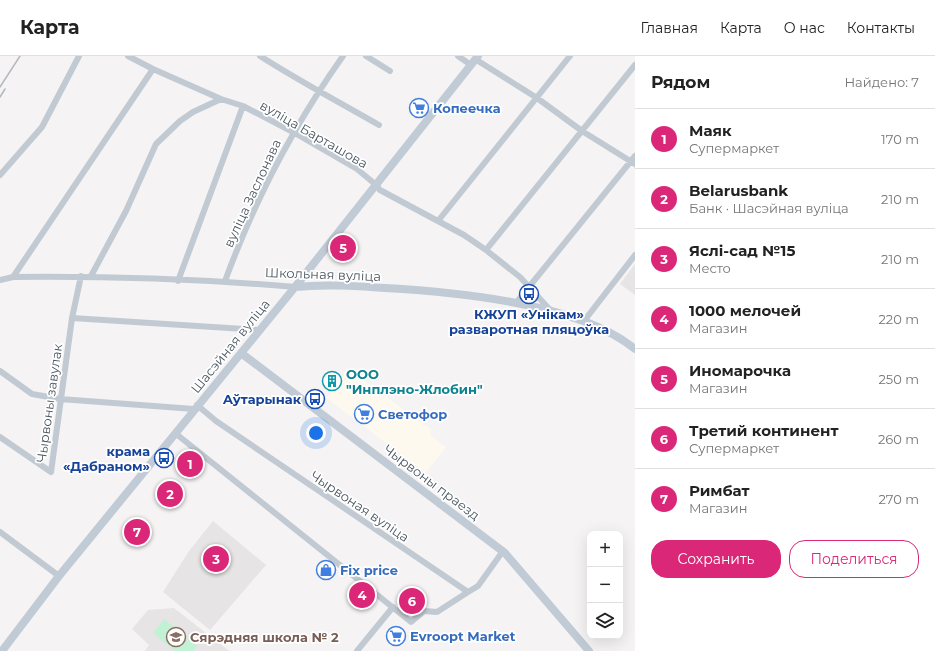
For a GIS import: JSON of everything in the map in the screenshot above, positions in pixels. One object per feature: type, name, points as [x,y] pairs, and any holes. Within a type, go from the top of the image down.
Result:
[{"type":"street","points":[[0,175],[42,127],[79,56]]},
{"type":"street","name":"вуліца Барташова","points":[[128,56],[221,100],[243,106],[293,132],[357,169],[380,190],[389,196],[464,235],[486,250],[520,277],[551,311]]},
{"type":"street","points":[[260,56],[303,83],[319,90],[379,125]]},
{"type":"street","name":"вуліца Заслонава","points":[[225,281],[238,245],[293,132],[319,90],[343,56]]},
{"type":"street","points":[[366,56],[390,71]]},
{"type":"street","points":[[458,56],[475,60],[537,98],[582,131],[633,163]]},
{"type":"street","points":[[438,221],[570,56]]},
{"type":"street","name":"Шасэйная вуліца","points":[[2,647],[295,287],[375,184],[475,60]]},
{"type":"street","points":[[486,250],[635,65]]},
{"type":"street","points":[[13,277],[153,69]]},
{"type":"street","points":[[91,276],[126,211],[156,144],[184,118],[193,112],[221,100]]},
{"type":"street","points":[[178,280],[243,106]]},
{"type":"street","points":[[516,303],[633,163],[635,156]]},
{"type":"street","points":[[584,321],[635,255]]},
{"type":"street","name":"Чырвоны завулак","points":[[0,437],[51,472],[72,318],[81,276]]},
{"type":"street","name":"Школьная вуліца","points":[[0,280],[13,277],[91,276],[225,281],[295,287],[343,285],[414,290],[516,303],[551,311],[584,321],[608,331],[635,349]]},
{"type":"street","points":[[72,318],[259,330]]},
{"type":"street","name":"Чырвоны праезд","points":[[241,353],[503,551],[589,651]]},
{"type":"street","points":[[0,371],[32,394],[60,399],[196,407]]},
{"type":"street","name":"Чырвоная вуліца","points":[[196,407],[468,592]]},
{"type":"street","points":[[175,433],[411,622],[424,611],[437,612],[478,586],[503,551]]},
{"type":"street","points":[[0,532],[59,576]]},
{"type":"street","points":[[357,651],[393,607]]},
{"type":"shaded area","points":[[635,264],[635,295],[620,284]]},
{"type":"shaded area","points":[[347,368],[431,429],[430,435],[446,447],[426,473],[326,398]]},
{"type":"shaded area","points":[[213,521],[266,565],[210,630],[163,592],[189,551]]},
{"type":"shaded area","name":"Сярэдняя школа № 2","points":[[174,608],[229,651],[145,651],[149,645],[132,629],[148,610]]},
{"type":"green space","points":[[164,619],[197,646],[193,651],[175,651],[153,633]]},
{"type":"railway","points":[[0,87],[20,56]]},
{"type":"railway","points":[[0,97],[5,89]]},
{"type":"place","name":"Копеечка","points":[[419,108]]},
{"type":"place","name":"Иномарочка","points":[[343,248]]},
{"type":"place","name":"КЖУП «Унікам» разваротная пляцоўка","points":[[529,294]]},
{"type":"place","name":"ООО \"Инплэно-Жлобин\"","points":[[332,381]]},
{"type":"place","name":"Аўтарынак","points":[[315,399]]},
{"type":"place","name":"Светофор","points":[[364,414]]},
{"type":"place","name":"крама «Дабраном»","points":[[164,458]]},
{"type":"place","name":"Маяк","points":[[190,464]]},
{"type":"place","name":"Belarusbank","points":[[170,494]]},
{"type":"place","name":"Римбат","points":[[137,532]]},
{"type":"place","name":"Яслі-сад №15","points":[[216,559]]},
{"type":"place","name":"Fix price","points":[[326,570]]},
{"type":"place","name":"1000 мелочей","points":[[362,595]]},
{"type":"place","name":"Третий континент","points":[[412,601]]},
{"type":"place","name":"Evroopt Market","points":[[396,636]]},
{"type":"place","name":"Сярэдняя школа № 2","points":[[176,637]]}]
